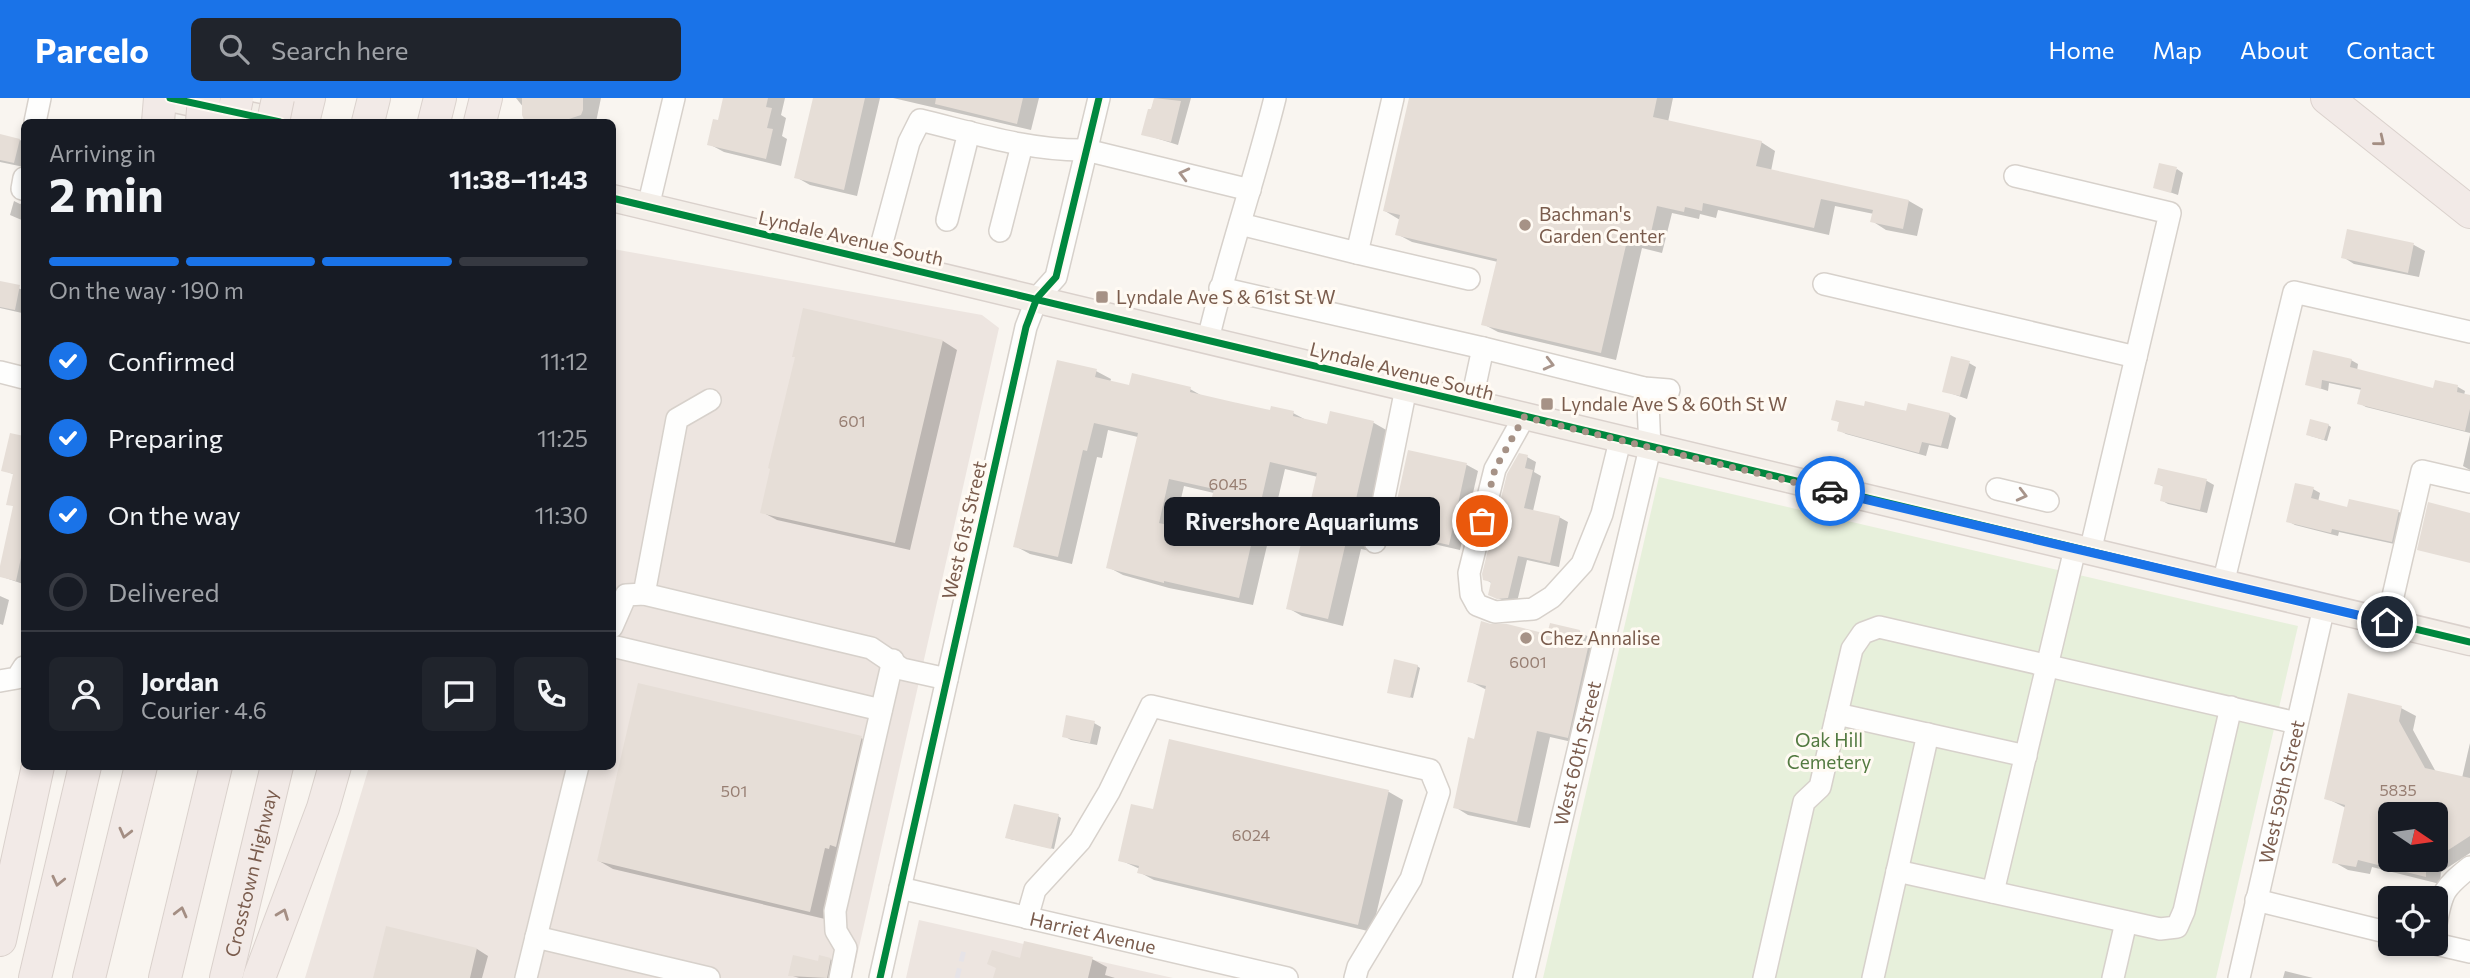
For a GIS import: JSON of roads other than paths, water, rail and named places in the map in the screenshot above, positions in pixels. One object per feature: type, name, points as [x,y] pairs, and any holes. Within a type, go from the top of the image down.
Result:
[{"type":"highway","points":[[158,119],[160,98]]},
{"type":"highway","points":[[201,119],[204,98]]},
{"type":"highway","points":[[233,119],[237,98]]},
{"type":"highway","points":[[274,119],[278,98]]},
{"type":"highway","points":[[304,119],[309,98]]},
{"type":"highway","points":[[369,119],[374,98]]},
{"type":"highway","points":[[435,119],[440,98]]},
{"type":"highway","points":[[481,119],[486,98]]},
{"type":"highway","points":[[2327,98],[2470,212]]},
{"type":"highway","points":[[0,940],[37,770]]},
{"type":"highway","points":[[35,978],[84,770]]},
{"type":"highway","points":[[89,978],[140,770]]},
{"type":"highway","points":[[165,978],[215,770]]},
{"type":"highway","name":"Crosstown Highway","points":[[226,978],[276,770]]},
{"type":"highway","points":[[259,978],[323,808],[334,770]]},
{"type":"main road","points":[[170,98],[266,119]]},
{"type":"main road","name":"Lyndale Avenue South","points":[[616,199],[2470,642]]},
{"type":"street","points":[[36,119],[40,98]]},
{"type":"street","points":[[648,207],[674,98]]},
{"type":"street","name":"West 61st Street","points":[[880,978],[1026,327],[1037,298],[1056,277],[1099,98]]},
{"type":"street","points":[[1208,340],[1220,288],[1275,98]]},
{"type":"street","points":[[1357,253],[1393,98]]},
{"type":"street","points":[[877,261],[909,142],[920,120],[1022,145],[1059,151],[1086,150],[1250,190]]},
{"type":"street","points":[[947,220],[969,132]]},
{"type":"street","points":[[1000,231],[1022,145]]},
{"type":"street","points":[[1993,892],[2048,664],[2083,551],[2136,357],[2170,213],[2015,176]]},
{"type":"street","points":[[1240,224],[1469,279]]},
{"type":"street","points":[[1824,284],[2136,357]]},
{"type":"street","points":[[1220,288],[1644,388],[1669,390]]},
{"type":"street","points":[[2223,584],[2294,292],[2470,332]]},
{"type":"street","points":[[1471,404],[1483,348]]},
{"type":"street","points":[[0,372],[21,377]]},
{"type":"street","points":[[1375,542],[1406,388]]},
{"type":"street","name":"West 60th Street","points":[[1524,978],[1650,448],[1648,404],[1644,388]]},
{"type":"street","points":[[644,594],[677,419],[710,400]]},
{"type":"street","points":[[1524,417],[1495,469],[1469,573],[1471,594],[1477,605],[1495,612],[1533,610],[1552,597],[1582,564],[1602,514],[1620,441]]},
{"type":"street","points":[[2387,622],[2422,471],[2470,482]]},
{"type":"street","points":[[1997,489],[2048,501]]},
{"type":"street","points":[[616,617],[625,595],[644,594],[871,648],[893,660],[902,669],[947,679]]},
{"type":"street","name":"West 59th Street","points":[[2239,978],[2324,607]]},
{"type":"street","points":[[1764,978],[1804,802],[1820,787],[1852,649],[1863,633],[1879,626],[2297,723]]},
{"type":"street","points":[[616,647],[881,710]]},
{"type":"street","points":[[840,978],[846,948],[836,931],[835,912],[893,660]]},
{"type":"street","points":[[1027,918],[1035,890],[1080,841],[1103,802],[1150,706],[1430,770],[1438,792],[1411,879],[1358,967],[1355,978]]},
{"type":"street","points":[[1897,871],[2160,929],[2177,927],[2184,911],[2231,707]]},
{"type":"street","points":[[1837,714],[2026,756]]},
{"type":"street","points":[[1873,978],[1928,734]]},
{"type":"street","points":[[526,978],[577,770]]},
{"type":"street","points":[[2447,886],[2470,867]]},
{"type":"street","name":"Harriet Avenue","points":[[900,888],[1287,978]]},
{"type":"street","points":[[2256,900],[2378,930]]},
{"type":"street","points":[[2113,978],[2126,922]]},
{"type":"street","points":[[536,937],[709,978]]},
{"type":"street","points":[[2448,947],[2470,952]]},
{"type":"railway","points":[[957,978],[965,946]]},
{"type":"place","name":"Bachman's Garden Center","points":[[1525,225]]},
{"type":"place","name":"Lyndale Ave S & 61st St W","points":[[1102,297]]},
{"type":"place","name":"Lyndale Ave S & 60th St W","points":[[1547,404]]},
{"type":"place","name":"Rivershore Aquariums","points":[[1482,521]]},
{"type":"place","name":"Chez Annalise","points":[[1526,638]]},
{"type":"park label","name":"Oak Hill Cemetery","points":[[1829,751]]}]
